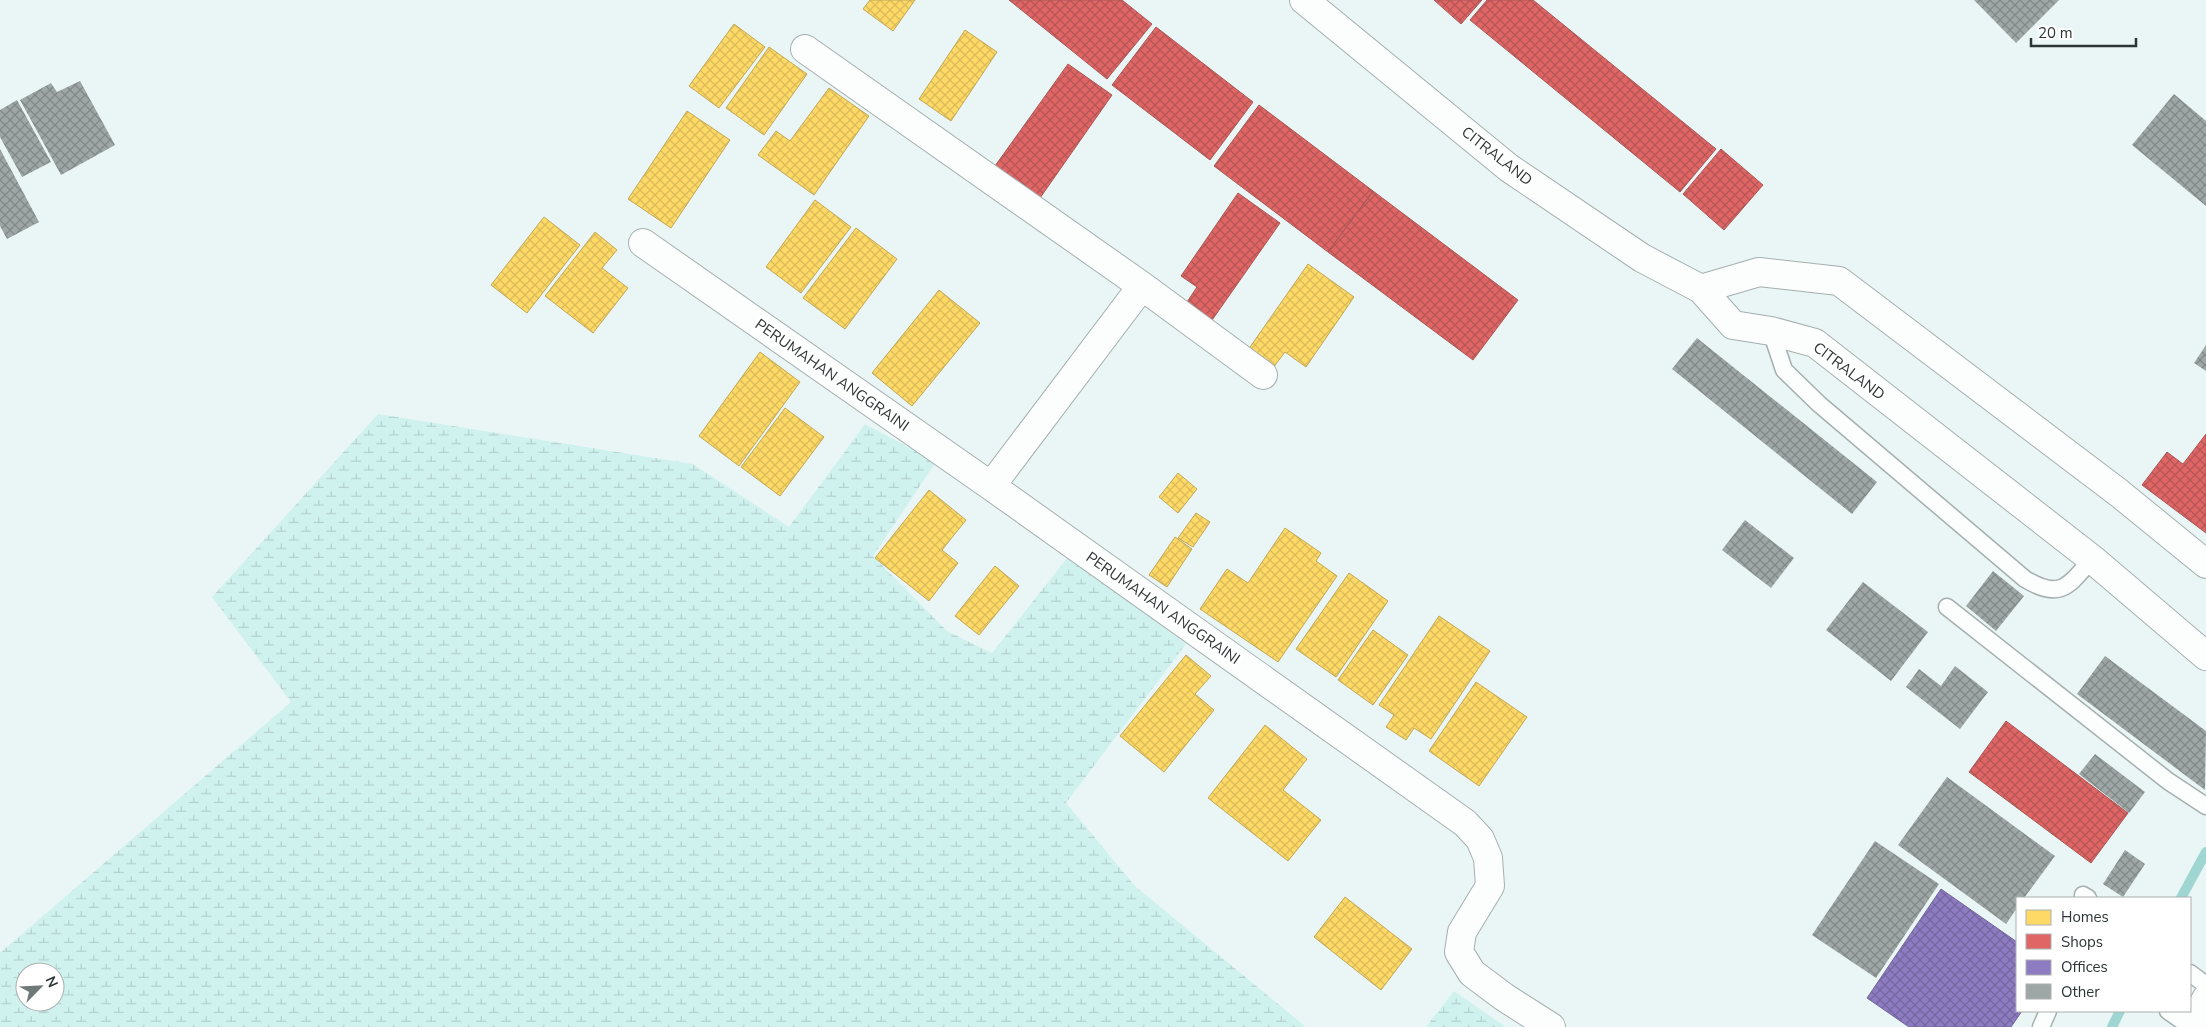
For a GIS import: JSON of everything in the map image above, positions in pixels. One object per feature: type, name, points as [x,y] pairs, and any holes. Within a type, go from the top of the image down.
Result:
[{"type":"main road","name":"CITRALAND","points":[[1304,0],[1509,168],[1642,258],[1701,289],[1733,325],[1771,331],[1815,343],[2092,559],[2206,656]]},
{"type":"main road","points":[[805,48],[1142,286],[1262,375]]},
{"type":"main road","name":"PERUMAHAN ANGGRAINI","points":[[643,243],[991,486],[1464,823],[1480,839],[1488,858],[1490,886],[1462,932],[1459,952],[1472,973],[1504,997],[1551,1027]]},
{"type":"main road","points":[[1701,289],[1759,272],[1839,281],[2119,493],[2206,564]]},
{"type":"main road","points":[[991,486],[1142,286]]},
{"type":"main road","points":[[2191,1027],[2206,999]]},
{"type":"lane","points":[[1771,331],[1784,370],[1819,404],[2025,579],[2040,589],[2056,590],[2068,586],[2092,559]]},
{"type":"lane","points":[[1947,607],[2168,781],[2206,806]]},
{"type":"lane","points":[[2191,974],[2206,985]]},
{"type":"lane","points":[[2041,1027],[2048,1012]]},
{"type":"lane","points":[[2169,1012],[2191,1027]]},
{"type":"green space","points":[[378,414],[693,464],[789,527],[865,424],[936,462],[873,556],[947,631],[992,653],[1068,557],[1186,644],[1066,803],[1135,886],[1306,1027],[0,1027],[0,953],[291,702],[212,597]]},
{"type":"green space","points":[[1454,991],[1506,1027],[1426,1027]]},
{"type":"building: Homes","points":[[870,0],[915,0],[893,31],[863,9]]},
{"type":"building: Homes","points":[[734,24],[765,47],[719,108],[689,86]]},
{"type":"building: Homes","points":[[965,30],[997,52],[951,121],[919,99]]},
{"type":"building: Homes","points":[[769,47],[807,74],[764,135],[726,108]]},
{"type":"building: Homes","points":[[829,88],[869,116],[814,195],[758,155],[776,131],[790,141]]},
{"type":"building: Homes","points":[[687,111],[730,140],[671,228],[628,199]]},
{"type":"building: Homes","points":[[815,200],[851,227],[801,293],[766,267]]},
{"type":"building: Homes","points":[[544,217],[580,245],[527,313],[491,285]]},
{"type":"building: Homes","points":[[856,228],[897,259],[845,329],[803,298]]},
{"type":"building: Homes","points":[[595,232],[617,250],[602,268],[628,288],[593,333],[545,296]]},
{"type":"building: Homes","points":[[1308,264],[1354,297],[1306,367],[1285,352],[1273,368],[1248,350]]},
{"type":"building: Homes","points":[[939,290],[980,323],[912,406],[872,373]]},
{"type":"building: Homes","points":[[760,352],[800,382],[739,466],[699,436]]},
{"type":"building: Homes","points":[[785,408],[824,437],[780,496],[741,467]]},
{"type":"building: Homes","points":[[1178,473],[1197,489],[1178,513],[1159,497]]},
{"type":"building: Homes","points":[[929,490],[966,520],[942,550],[958,563],[929,601],[875,558]]},
{"type":"building: Homes","points":[[1196,513],[1210,522],[1193,547],[1178,538]]},
{"type":"building: Homes","points":[[1285,528],[1321,553],[1316,561],[1337,576],[1278,662],[1200,609],[1227,569],[1248,583]]},
{"type":"building: Homes","points":[[1175,537],[1192,549],[1167,587],[1149,575]]},
{"type":"building: Homes","points":[[995,566],[1019,586],[979,635],[955,616]]},
{"type":"building: Homes","points":[[1349,573],[1388,601],[1336,677],[1296,649]]},
{"type":"building: Homes","points":[[1439,616],[1490,651],[1431,739],[1414,728],[1406,740],[1386,727],[1394,715],[1379,705]]},
{"type":"building: Homes","points":[[1373,630],[1408,655],[1373,705],[1338,680]]},
{"type":"building: Homes","points":[[1186,655],[1211,676],[1195,694],[1214,710],[1164,772],[1120,736]]},
{"type":"building: Homes","points":[[1476,682],[1527,717],[1479,786],[1429,751]]},
{"type":"building: Homes","points":[[1265,725],[1307,759],[1283,790],[1321,820],[1288,861],[1208,798]]},
{"type":"building: Homes","points":[[1345,897],[1412,949],[1381,990],[1314,937]]},
{"type":"building: Shops","points":[[1009,0],[1122,0],[1152,24],[1107,79]]},
{"type":"building: Shops","points":[[1434,0],[1482,0],[1461,24]]},
{"type":"building: Shops","points":[[1487,0],[1533,0],[1716,149],[1680,192],[1470,20]]},
{"type":"building: Shops","points":[[1156,27],[1253,102],[1210,160],[1112,85]]},
{"type":"building: Shops","points":[[1068,64],[1112,95],[1040,198],[995,166]]},
{"type":"building: Shops","points":[[1259,105],[1373,191],[1328,252],[1214,166]]},
{"type":"building: Shops","points":[[1721,149],[1763,185],[1724,230],[1683,194]]},
{"type":"building: Shops","points":[[1373,191],[1518,300],[1473,360],[1328,252]]},
{"type":"building: Shops","points":[[1238,193],[1280,223],[1210,323],[1185,305],[1197,287],[1181,276]]},
{"type":"building: Shops","points":[[2206,434],[2206,533],[2142,485],[2167,452],[2183,464]]},
{"type":"building: Shops","points":[[2006,721],[2128,813],[2091,863],[1969,772]]},
{"type":"building: Offices","points":[[1941,889],[2016,941],[2016,1012],[2021,1012],[2011,1027],[1909,1027],[1867,998]]},
{"type":"building: Other","points":[[1974,0],[2059,0],[2016,43]]},
{"type":"building: Other","points":[[80,81],[115,145],[61,175],[20,100],[51,83],[57,92]]},
{"type":"building: Other","points":[[2174,94],[2206,121],[2206,206],[2132,145]]},
{"type":"building: Other","points":[[17,100],[51,162],[22,177],[0,137],[0,110]]},
{"type":"building: Other","points":[[0,149],[39,222],[7,239],[0,226]]},
{"type":"building: Other","points":[[1697,338],[1877,482],[1852,514],[1672,369]]},
{"type":"building: Other","points":[[2206,345],[2206,371],[2194,363]]},
{"type":"building: Other","points":[[1745,520],[1794,558],[1771,588],[1722,550]]},
{"type":"building: Other","points":[[1993,571],[2024,596],[1996,631],[1966,606]]},
{"type":"building: Other","points":[[1863,582],[1928,632],[1891,681],[1826,630]]},
{"type":"building: Other","points":[[2105,656],[2206,731],[2205,790],[2077,694]]},
{"type":"building: Other","points":[[1955,666],[1988,692],[1960,729],[1906,687],[1919,669],[1941,686]]},
{"type":"building: Other","points":[[2095,754],[2145,792],[2129,813],[2079,774]]},
{"type":"building: Other","points":[[1947,777],[2055,856],[2025,897],[2016,897],[2016,909],[2006,924],[1898,845]]},
{"type":"building: Other","points":[[1875,841],[1939,884],[1876,978],[1812,935]]},
{"type":"building: Other","points":[[2125,850],[2145,864],[2123,897],[2103,884]]},
{"type":"waterway","points":[[2182,897],[2206,852]]},
{"type":"waterway","points":[[2112,1027],[2120,1012]]}]
